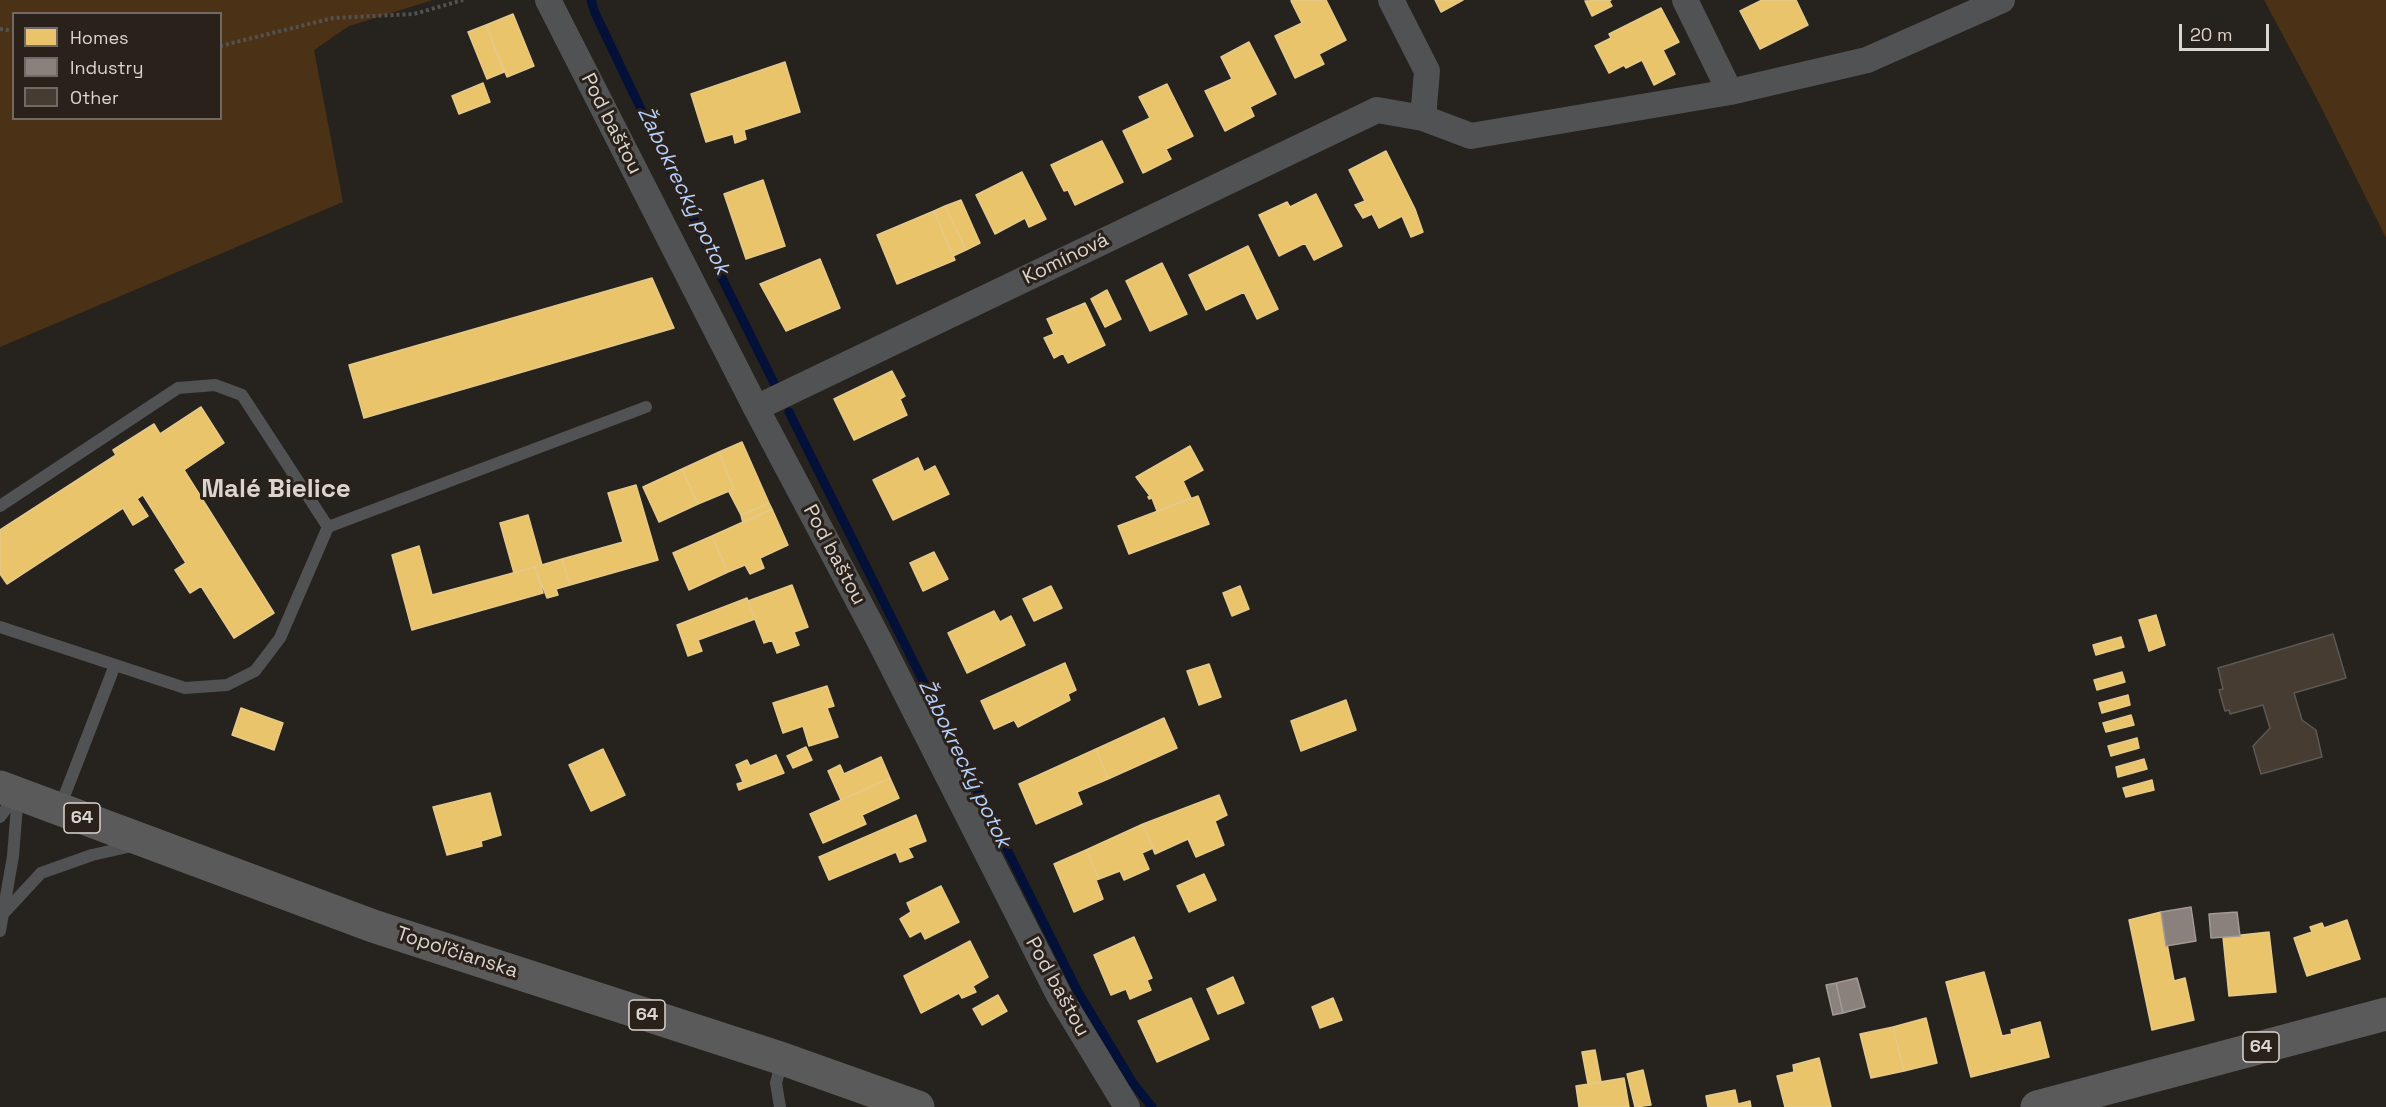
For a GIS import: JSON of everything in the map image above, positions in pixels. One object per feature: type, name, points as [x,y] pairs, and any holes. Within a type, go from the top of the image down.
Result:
[{"type":"main road","name":"Topoľčianska","points":[[6,799],[59,809],[374,926],[783,1059],[918,1107]]},
{"type":"main road","name":"64","points":[[2037,1107],[2386,1014]]},
{"type":"street","name":"Pod baštou","points":[[548,0],[756,408],[878,638],[1059,995],[1126,1107]]},
{"type":"street","points":[[1391,0],[1427,71],[1423,118],[1471,136],[1730,92],[1867,60],[2002,0]]},
{"type":"street","points":[[1685,0],[1730,92]]},
{"type":"street","name":"Komínová","points":[[756,408],[1377,110],[1423,118]]},
{"type":"lane","points":[[0,506],[178,388],[214,385],[242,395],[328,527]]},
{"type":"lane","points":[[0,627],[185,688],[227,685],[255,671],[280,638],[328,527],[646,407]]},
{"type":"lane","points":[[59,809],[115,665]]},
{"type":"lane","points":[[0,931],[13,856],[6,799]]},
{"type":"lane","points":[[3,914],[41,873],[92,855],[146,843]]},
{"type":"lane","points":[[780,1107],[776,1083],[783,1059]]},
{"type":"path","points":[[222,46],[333,18],[414,15],[463,0]]},
{"type":"shaded area","points":[[0,0],[433,0],[349,26],[314,50],[343,202],[0,347]]},
{"type":"shaded area","points":[[2264,0],[2386,0],[2386,238],[2317,99]]},
{"type":"building: Homes","points":[[1326,0],[1346,40],[1319,54],[1324,64],[1295,78],[1275,36],[1302,23],[1291,1]]},
{"type":"building: Homes","points":[[1435,0],[1463,0],[1441,12]]},
{"type":"building: Homes","points":[[1611,0],[1609,1],[1612,6],[1592,16],[1585,1]]},
{"type":"building: Homes","points":[[1762,0],[1796,0],[1808,25],[1760,49],[1740,11]]},
{"type":"building: Homes","points":[[1661,8],[1679,42],[1663,50],[1675,74],[1654,85],[1642,60],[1626,68],[1624,65],[1609,73],[1595,46],[1611,38],[1609,34]]},
{"type":"building: Homes","points":[[513,14],[534,66],[507,77],[486,25]]},
{"type":"building: Homes","points":[[486,25],[504,72],[487,79],[468,32]]},
{"type":"building: Homes","points":[[1249,42],[1276,94],[1250,107],[1254,116],[1225,131],[1205,91],[1232,79],[1221,57]]},
{"type":"building: Homes","points":[[785,62],[800,112],[744,130],[746,139],[735,143],[733,134],[706,142],[691,94]]},
{"type":"building: Homes","points":[[483,83],[490,102],[459,114],[452,96]]},
{"type":"building: Homes","points":[[1167,84],[1193,136],[1166,149],[1171,159],[1143,173],[1123,131],[1150,118],[1139,97]]},
{"type":"building: Homes","points":[[1102,141],[1123,182],[1075,205],[1068,190],[1064,191],[1051,165]]},
{"type":"building: Homes","points":[[1386,151],[1415,209],[1423,232],[1411,237],[1402,216],[1379,228],[1372,214],[1363,218],[1355,205],[1365,201],[1349,170]]},
{"type":"building: Homes","points":[[1022,172],[1046,219],[1029,227],[1025,218],[995,234],[976,195]]},
{"type":"building: Homes","points":[[763,180],[785,246],[746,259],[724,194]]},
{"type":"building: Homes","points":[[1316,194],[1342,246],[1314,260],[1305,243],[1279,256],[1259,215],[1287,202],[1290,207]]},
{"type":"building: Homes","points":[[961,200],[980,243],[966,250],[945,206]]},
{"type":"building: Homes","points":[[945,206],[966,250],[953,256],[934,211]]},
{"type":"building: Homes","points":[[934,211],[955,260],[897,284],[877,235]]},
{"type":"building: Homes","points":[[1248,246],[1278,309],[1257,319],[1244,292],[1206,310],[1189,275]]},
{"type":"building: Homes","points":[[820,259],[840,308],[786,331],[760,284]]},
{"type":"building: Homes","points":[[1162,263],[1187,314],[1150,331],[1126,281]]},
{"type":"building: Homes","points":[[652,278],[674,328],[364,418],[349,365]]},
{"type":"building: Homes","points":[[1107,290],[1121,319],[1105,327],[1091,299]]},
{"type":"building: Homes","points":[[1085,303],[1105,345],[1068,363],[1063,353],[1054,358],[1044,338],[1054,334],[1047,319]]},
{"type":"building: Homes","points":[[892,371],[905,396],[900,399],[907,415],[854,440],[834,399]]},
{"type":"building: Homes","points":[[201,407],[224,443],[184,470],[274,613],[234,638],[201,586],[190,593],[175,570],[186,563],[143,495],[137,499],[148,516],[133,525],[123,508],[7,584],[0,574],[0,530],[116,455],[113,450],[154,424],[160,434]]},
{"type":"building: Homes","points":[[742,442],[769,503],[741,515],[729,492],[734,489],[719,452]]},
{"type":"building: Homes","points":[[1190,446],[1203,470],[1183,481],[1191,498],[1157,511],[1152,498],[1149,499],[1150,496],[1136,477]]},
{"type":"building: Homes","points":[[719,452],[734,489],[698,504],[682,469]]},
{"type":"building: Homes","points":[[918,458],[924,472],[935,466],[949,494],[893,520],[873,480]]},
{"type":"building: Homes","points":[[682,469],[698,504],[659,522],[643,487]]},
{"type":"building: Homes","points":[[636,485],[658,560],[570,585],[562,559],[623,542],[608,493]]},
{"type":"building: Homes","points":[[1198,496],[1209,524],[1129,554],[1118,526]]},
{"type":"building: Homes","points":[[769,503],[772,509],[743,523],[741,515]]},
{"type":"building: Homes","points":[[772,509],[788,545],[760,558],[764,568],[750,574],[745,565],[728,572],[712,536]]},
{"type":"building: Homes","points":[[528,515],[542,565],[514,573],[500,523]]},
{"type":"building: Homes","points":[[712,536],[728,572],[689,590],[673,553]]},
{"type":"building: Homes","points":[[419,546],[432,595],[535,567],[543,593],[412,630],[392,555]]},
{"type":"building: Homes","points":[[934,552],[948,579],[923,591],[910,563]]},
{"type":"building: Homes","points":[[562,559],[570,585],[556,589],[558,595],[547,598],[535,567]]},
{"type":"building: Homes","points":[[792,585],[808,627],[794,632],[799,645],[777,653],[772,640],[764,643],[748,601]]},
{"type":"building: Homes","points":[[1051,586],[1062,608],[1034,621],[1023,599]]},
{"type":"building: Homes","points":[[1240,586],[1249,609],[1232,616],[1223,593]]},
{"type":"building: Homes","points":[[747,598],[755,619],[698,640],[702,651],[688,656],[677,625]]},
{"type":"building: Homes","points":[[994,611],[1000,622],[1011,616],[1025,645],[967,673],[948,633]]},
{"type":"building: Homes","points":[[2156,615],[2165,645],[2149,651],[2139,620]]},
{"type":"building: Homes","points":[[2121,637],[2124,647],[2096,655],[2093,645]]},
{"type":"building: Homes","points":[[1065,663],[1076,690],[1068,694],[1070,700],[1018,727],[1014,720],[994,729],[981,701]]},
{"type":"building: Homes","points":[[1209,664],[1221,697],[1199,705],[1187,671]]},
{"type":"building: Homes","points":[[2122,672],[2125,682],[2097,690],[2094,680]]},
{"type":"building: Homes","points":[[827,686],[834,706],[827,708],[838,737],[809,746],[803,726],[783,733],[773,703]]},
{"type":"building: Homes","points":[[2128,695],[2130,705],[2102,713],[2099,703]]},
{"type":"building: Homes","points":[[1346,700],[1356,730],[1301,751],[1291,721]]},
{"type":"building: Homes","points":[[241,708],[283,723],[274,750],[232,735]]},
{"type":"building: Homes","points":[[2131,715],[2134,725],[2106,732],[2103,723]]},
{"type":"building: Homes","points":[[1164,718],[1177,748],[1108,779],[1096,749]]},
{"type":"building: Homes","points":[[2137,738],[2139,748],[2111,756],[2108,746]]},
{"type":"building: Homes","points":[[806,747],[812,760],[793,768],[787,756]]},
{"type":"building: Homes","points":[[603,749],[625,795],[591,811],[569,765]]},
{"type":"building: Homes","points":[[1096,749],[1108,779],[1077,792],[1082,804],[1036,824],[1019,784]]},
{"type":"building: Homes","points":[[776,755],[784,773],[739,790],[737,784],[743,782],[736,765],[747,760],[750,766]]},
{"type":"building: Homes","points":[[881,757],[890,778],[841,800],[828,771],[840,765],[844,774]]},
{"type":"building: Homes","points":[[2144,759],[2147,769],[2118,777],[2116,767]]},
{"type":"building: Homes","points":[[890,778],[899,798],[862,815],[866,824],[823,843],[810,814]]},
{"type":"building: Homes","points":[[2152,780],[2154,790],[2126,797],[2123,788]]},
{"type":"building: Homes","points":[[490,793],[501,835],[481,841],[482,846],[447,855],[433,807]]},
{"type":"building: Homes","points":[[1219,795],[1227,815],[1215,821],[1224,845],[1196,857],[1188,839],[1155,854],[1143,824]]},
{"type":"building: Homes","points":[[916,815],[926,841],[908,848],[913,857],[900,862],[896,852],[829,880],[819,857]]},
{"type":"building: Homes","points":[[1143,824],[1153,848],[1142,853],[1149,869],[1124,880],[1120,871],[1099,879],[1086,850]]},
{"type":"building: Homes","points":[[1086,850],[1099,879],[1096,880],[1103,899],[1074,912],[1054,864]]},
{"type":"building: Homes","points":[[1204,874],[1216,900],[1189,912],[1177,886]]},
{"type":"building: Homes","points":[[941,886],[959,922],[925,939],[921,931],[910,937],[900,919],[911,912],[907,903]]},
{"type":"building: Homes","points":[[2161,912],[2174,981],[2185,978],[2194,1020],[2152,1030],[2129,920]]},
{"type":"building: Homes","points":[[2347,920],[2360,959],[2307,976],[2294,938],[2312,932],[2310,927],[2322,923],[2324,928]]},
{"type":"building: Homes","points":[[2269,932],[2276,992],[2229,996],[2223,937]]},
{"type":"building: Homes","points":[[1134,937],[1152,978],[1147,980],[1151,990],[1130,999],[1126,989],[1111,995],[1094,955]]},
{"type":"building: Homes","points":[[970,941],[988,977],[973,986],[976,992],[962,998],[959,993],[921,1013],[904,976]]},
{"type":"building: Homes","points":[[1984,972],[2002,1036],[2012,1034],[2011,1030],[2040,1022],[2049,1057],[1971,1077],[1946,982]]},
{"type":"building: Homes","points":[[1233,977],[1244,1003],[1218,1014],[1207,989]]},
{"type":"building: Homes","points":[[998,995],[1007,1011],[982,1025],[973,1009]]},
{"type":"building: Homes","points":[[1191,998],[1209,1039],[1157,1062],[1138,1021]]},
{"type":"building: Homes","points":[[1333,998],[1342,1020],[1320,1028],[1312,1007]]},
{"type":"building: Homes","points":[[1926,1018],[1937,1063],[1904,1071],[1893,1027]]},
{"type":"building: Homes","points":[[1893,1027],[1904,1071],[1871,1078],[1860,1034]]},
{"type":"building: Homes","points":[[1595,1050],[1601,1082],[1588,1084],[1582,1052]]},
{"type":"building: Homes","points":[[1819,1058],[1831,1107],[1785,1107],[1777,1076],[1794,1072],[1793,1065]]},
{"type":"building: Homes","points":[[1643,1070],[1651,1105],[1635,1107],[1627,1074]]},
{"type":"building: Homes","points":[[1624,1078],[1629,1107],[1579,1107],[1576,1086]]},
{"type":"building: Homes","points":[[1735,1090],[1738,1104],[1750,1101],[1751,1107],[1708,1107],[1706,1096]]},
{"type":"building: Industry","points":[[2191,907],[2196,941],[2166,946],[2161,912]]},
{"type":"building: Industry","points":[[2237,912],[2240,936],[2211,938],[2209,914]]},
{"type":"building: Industry","points":[[1857,978],[1865,1007],[1843,1013],[1836,983]]},
{"type":"building: Industry","points":[[1836,983],[1843,1013],[1833,1015],[1826,985]]},
{"type":"building: Other","points":[[2333,634],[2346,678],[2294,693],[2302,720],[2316,730],[2322,757],[2261,774],[2253,746],[2270,728],[2263,705],[2230,714],[2229,710],[2225,711],[2219,690],[2223,689],[2218,668]]},
{"type":"waterway","name":"Žabokrecký potok","points":[[591,0],[595,13],[774,383]]},
{"type":"waterway","name":"Žabokrecký potok","points":[[789,412],[1078,992],[1133,1083],[1152,1107]]},
{"type":"district","name":"Malé Bielice","points":[[276,490]]}]
